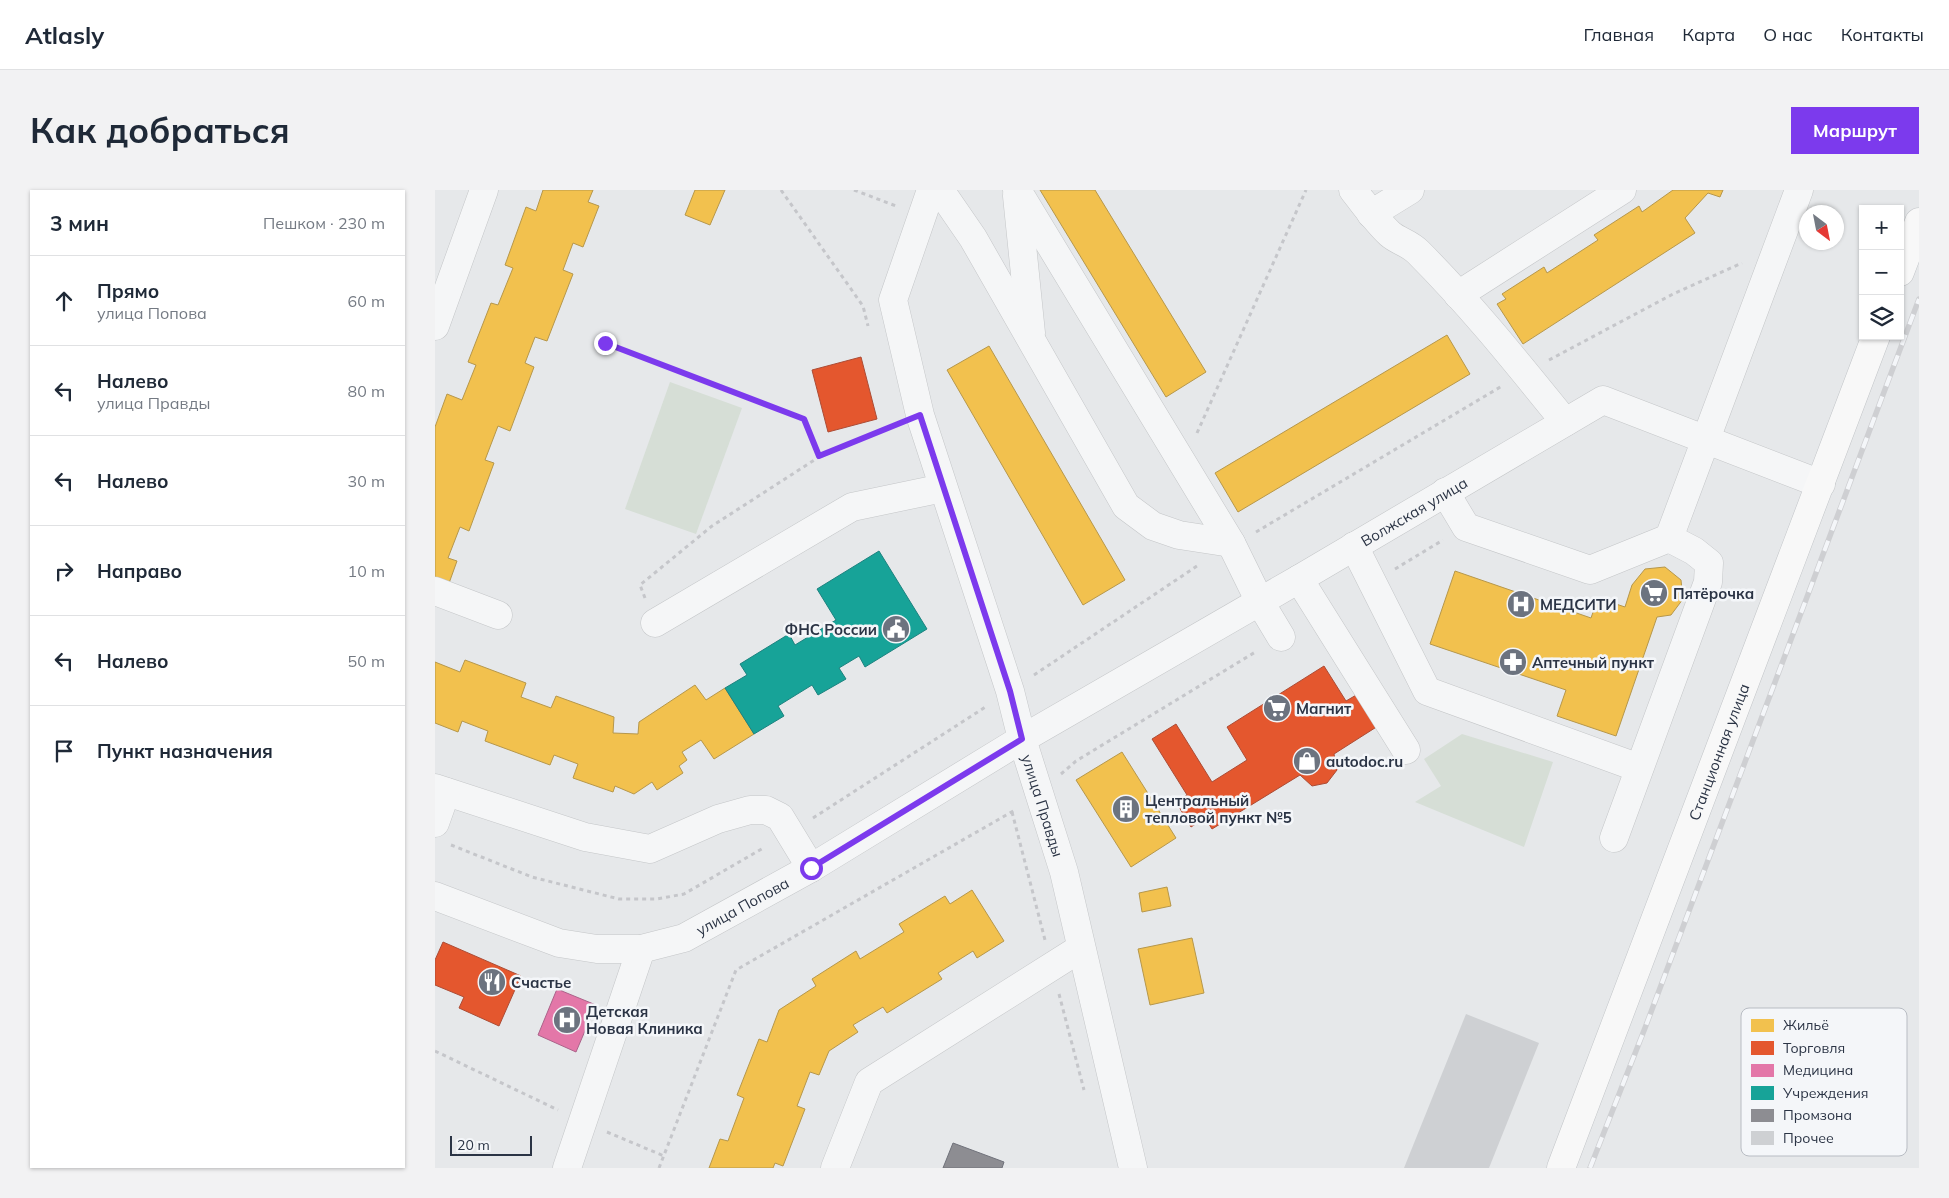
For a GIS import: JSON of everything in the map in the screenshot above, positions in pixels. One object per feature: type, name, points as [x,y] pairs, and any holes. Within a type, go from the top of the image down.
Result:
[{"type":"main road","points":[[1904,261],[1919,222]]},
{"type":"main road","name":"Станционная улица","points":[[1561,1168],[1875,340]]},
{"type":"street","points":[[435,326],[485,190]]},
{"type":"street","name":"улица Правды","points":[[931,190],[893,300],[920,415],[1010,691],[1022,739],[1064,872],[1133,1168]]},
{"type":"street","points":[[940,190],[973,238],[1126,506],[1153,526],[1179,536],[1231,544]]},
{"type":"street","points":[[1017,190],[1032,342]]},
{"type":"street","points":[[1017,190],[1231,544],[1260,602],[1281,637]]},
{"type":"street","points":[[1353,190],[1391,236],[1408,243],[1418,252],[1525,372],[1565,422]]},
{"type":"street","points":[[1371,214],[1410,190]]},
{"type":"street","points":[[1458,296],[1622,190]]},
{"type":"street","points":[[1445,492],[1465,527],[1590,570],[1669,538],[1799,190]]},
{"type":"street","name":"Волжская улица","points":[[1022,739],[1260,602],[1603,400],[1821,484]]},
{"type":"street","points":[[655,624],[852,507],[943,488]]},
{"type":"street","points":[[1614,838],[1708,582],[1709,563],[1694,551],[1669,538]]},
{"type":"street","points":[[1354,546],[1427,691],[1639,768]]},
{"type":"street","points":[[1299,579],[1406,750]]},
{"type":"street","points":[[435,591],[498,615]]},
{"type":"street","name":"улица Попова","points":[[435,896],[559,943],[597,949],[641,949],[684,938],[811,868],[1022,739]]},
{"type":"street","points":[[435,823],[441,790],[585,837],[650,849],[718,819],[750,810],[767,810],[781,817],[811,868]]},
{"type":"street","points":[[835,1168],[869,1082],[1081,948]]},
{"type":"street","points":[[567,1167],[641,949]]},
{"type":"path","points":[[781,190],[863,306],[870,334]]},
{"type":"path","points":[[855,190],[902,209]]},
{"type":"path","points":[[1183,464],[1307,190]]},
{"type":"path","points":[[1010,691],[1231,544],[1247,537],[1525,372],[1673,294],[1742,263],[1777,253]]},
{"type":"path","points":[[605,343],[804,419],[819,456]]},
{"type":"path","points":[[655,624],[640,586],[711,526],[819,456],[920,415]]},
{"type":"path","points":[[892,417],[894,426]]},
{"type":"path","points":[[435,1051],[582,1121],[664,1156]]},
{"type":"shaded area","points":[[670,382],[742,408],[696,534],[625,509]]},
{"type":"shaded area","points":[[1462,734],[1553,762],[1524,847],[1415,802],[1441,786],[1424,759]]},
{"type":"building: Жильё","points":[[543,190],[593,190],[588,202],[599,206],[583,247],[573,243],[563,270],[573,274],[547,341],[535,337],[525,363],[534,367],[510,431],[498,426],[485,460],[494,463],[469,531],[460,527],[448,558],[457,561],[448,586],[435,582],[435,427],[447,394],[462,400],[476,365],[468,362],[491,303],[498,305],[513,268],[505,265],[526,207],[536,211]]},
{"type":"building: Жильё","points":[[695,190],[725,190],[710,225],[685,215]]},
{"type":"building: Жильё","points":[[1040,190],[1095,190],[1206,372],[1166,397]]},
{"type":"building: Жильё","points":[[1673,190],[1723,190],[1720,197],[1708,193],[1685,218],[1695,233],[1523,344],[1497,304],[1506,299],[1502,294],[1544,267],[1547,273],[1598,240],[1594,235],[1639,206],[1642,212]]},
{"type":"building: Жильё","points":[[1447,335],[1470,374],[1238,512],[1215,473]]},
{"type":"building: Жильё","points":[[989,346],[1125,580],[1083,605],[947,370]]},
{"type":"building: Жильё","points":[[1665,567],[1681,580],[1683,599],[1671,615],[1657,617],[1616,736],[1557,716],[1566,690],[1430,644],[1455,571],[1591,618],[1598,598],[1625,607],[1632,585],[1645,569]]},
{"type":"building: Жильё","points":[[465,660],[526,683],[521,697],[551,708],[556,696],[614,717],[613,733],[638,734],[639,722],[695,685],[706,700],[725,688],[754,734],[714,759],[701,740],[682,752],[687,760],[679,766],[683,773],[657,790],[652,782],[634,794],[615,786],[613,792],[573,778],[578,764],[554,755],[550,765],[485,741],[488,731],[462,721],[458,732],[435,723],[435,662],[460,672]]},
{"type":"building: Жильё","name":"Центральный тепловой пункт №5","points":[[1122,752],[1176,838],[1131,867],[1076,780]]},
{"type":"building: Жильё","points":[[1167,887],[1171,906],[1142,912],[1139,893]]},
{"type":"building: Жильё","points":[[972,890],[1004,941],[977,958],[973,951],[938,973],[942,979],[887,1013],[883,1007],[853,1025],[858,1032],[829,1051],[819,1075],[810,1072],[797,1106],[805,1109],[783,1166],[775,1163],[773,1168],[709,1168],[720,1139],[728,1141],[744,1098],[737,1095],[759,1039],[767,1042],[779,1010],[816,986],[812,979],[856,951],[860,959],[904,932],[899,924],[945,896],[950,904]]},
{"type":"building: Жильё","points":[[1192,938],[1204,993],[1150,1005],[1138,949]]},
{"type":"building: Торговля","points":[[861,357],[877,419],[828,432],[812,370]]},
{"type":"building: Торговля","points":[[1324,666],[1346,701],[1358,694],[1378,726],[1334,754],[1337,770],[1327,783],[1312,786],[1300,775],[1212,829],[1205,818],[1191,827],[1176,802],[1187,795],[1152,739],[1176,724],[1212,782],[1247,760],[1227,727]]},
{"type":"building: Торговля","points":[[443,942],[521,976],[499,1026],[459,1008],[464,997],[435,985],[435,960]]},
{"type":"building: Медицина","name":"Детская Новая Клиника","points":[[557,989],[596,1005],[576,1052],[538,1035]]},
{"type":"building: Учреждения","points":[[879,551],[927,629],[865,667],[859,656],[839,668],[846,679],[818,695],[812,685],[778,706],[784,716],[754,734],[725,688],[747,675],[740,664],[789,634],[795,645],[836,620],[817,589]]},
{"type":"building: Промзона","points":[[953,1143],[1004,1162],[1002,1168],[943,1168]]},
{"type":"building: Прочее","points":[[1466,1014],[1539,1043],[1489,1168],[1404,1168]]},
{"type":"railway","points":[[1590,1168],[1645,1028],[1919,299]]},
{"type":"place","name":"Пятёрочка","points":[[1654,593]]},
{"type":"place","name":"МЕДСИТИ","points":[[1521,604]]},
{"type":"place","name":"ФНС России","points":[[896,629]]},
{"type":"place","name":"Аптечный пункт","points":[[1513,662]]},
{"type":"place","name":"Магнит","points":[[1277,708]]},
{"type":"place","name":"autodoc.ru","points":[[1307,761]]},
{"type":"place","name":"Центральный тепловой пункт №5","points":[[1126,809]]},
{"type":"place","name":"Счастье","points":[[492,982]]},
{"type":"place","name":"Детская Новая Клиника","points":[[567,1020]]},
{"type":"route","points":[[605,343],[804,419],[819,456],[920,415],[1010,691],[1022,739],[811,868]]}]
